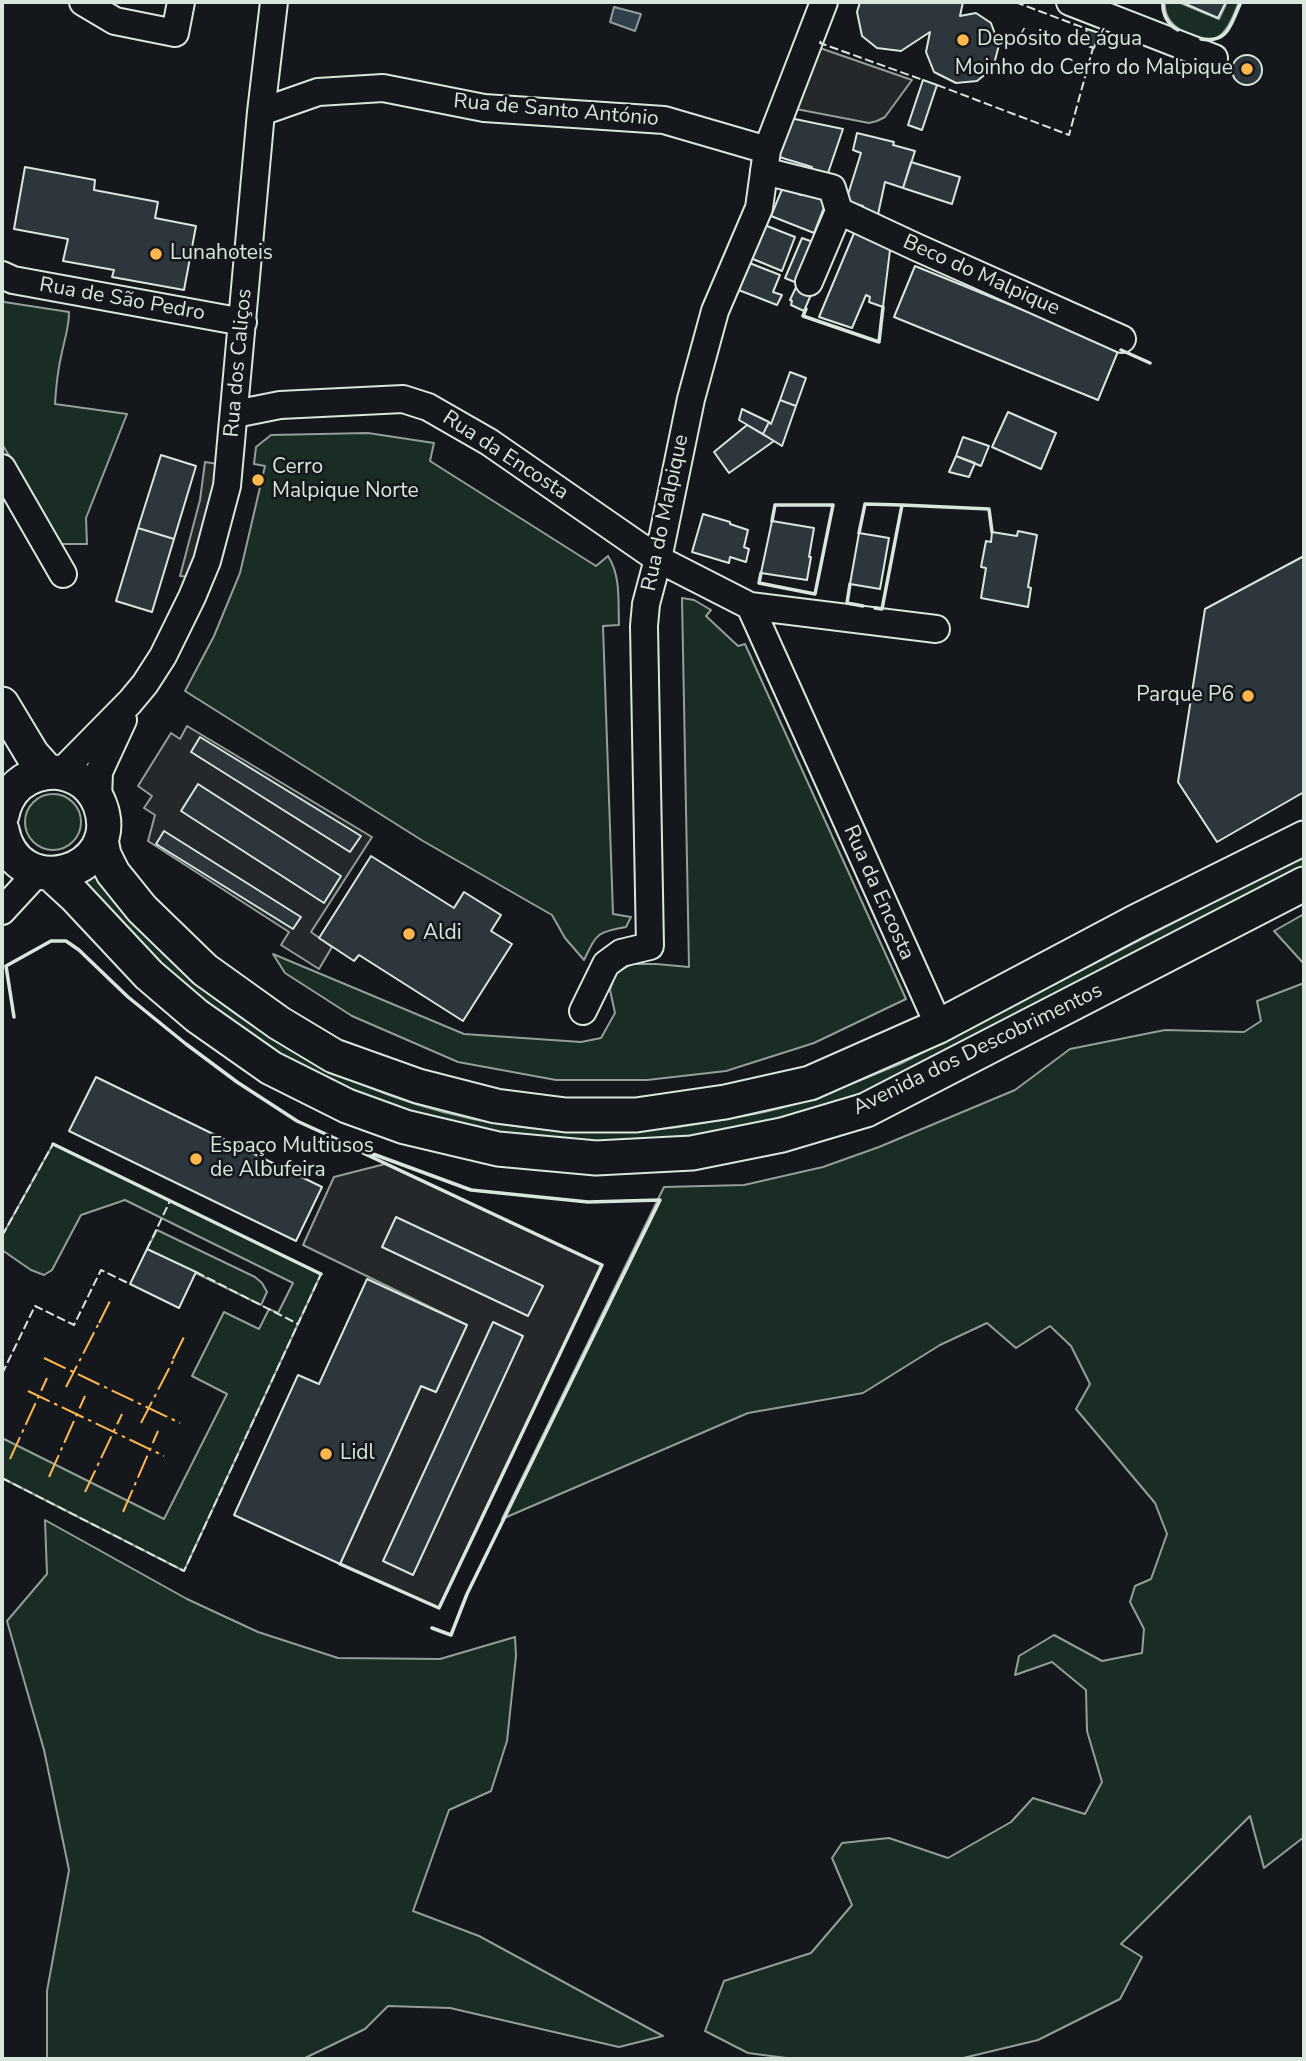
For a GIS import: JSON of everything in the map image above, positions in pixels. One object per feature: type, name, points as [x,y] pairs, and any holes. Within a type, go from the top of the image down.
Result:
[{"type":"main road","points":[[2,704],[32,754],[54,772],[76,778],[89,787],[98,799],[104,826],[101,840],[87,861],[64,873],[45,873],[27,867],[17,860],[9,850],[3,820],[17,786],[31,776],[54,772]]},
{"type":"main road","name":"Avenida dos Descobrimentos","points":[[101,840],[104,855],[113,873],[142,909],[205,970],[279,1023],[334,1056],[418,1086],[496,1106],[566,1115],[636,1115],[725,1102],[810,1083],[939,1026],[1135,922],[1304,838]]},
{"type":"main road","name":"Avenida dos Descobrimentos","points":[[45,873],[75,896],[149,975],[197,1016],[271,1068],[347,1106],[405,1127],[498,1149],[596,1158],[692,1153],[782,1135],[866,1110],[1304,884]]},
{"type":"street","points":[[83,2],[115,21],[175,33],[181,2]]},
{"type":"street","name":"Rua dos Caliços","points":[[54,772],[130,702],[163,656],[207,561],[227,486],[261,113],[274,2]]},
{"type":"street","name":"Rua do Malpique","points":[[583,1011],[606,964],[621,953],[650,946],[644,626],[646,604],[691,399],[715,311],[759,208],[765,160],[824,2]]},
{"type":"street","points":[[1070,2],[1214,58]]},
{"type":"street","name":"Rua de Santo António","points":[[261,113],[318,92],[383,89],[484,108],[664,120],[765,160]]},
{"type":"street","name":"Beco do Malpique","points":[[765,160],[831,188],[839,211],[1122,339]]},
{"type":"street","points":[[809,282],[839,211]]},
{"type":"street","name":"Rua de São Pedro","points":[[2,275],[13,280],[243,322]]},
{"type":"street","name":"Rua da Encosta","points":[[235,414],[280,405],[403,399],[428,407],[489,442],[658,559],[750,606],[936,629]]},
{"type":"street","points":[[2,468],[63,574]]},
{"type":"street","name":"Rua da Encosta","points":[[750,606],[939,1026]]},
{"type":"street","name":"Rua dos Caliços","points":[[98,799],[99,772],[130,702]]},
{"type":"street","points":[[2,911],[45,873]]},
{"type":"green space","points":[[1165,2],[1178,2],[1219,19],[1227,2],[1239,2],[1227,27],[1215,39],[1189,34],[1174,25],[1169,19]]},
{"type":"green space","points":[[2,297],[4,302],[69,312],[55,404],[127,414],[86,518],[87,544],[52,544],[33,512],[37,502],[2,444]]},
{"type":"green space","points":[[368,433],[434,443],[430,461],[596,566],[608,556],[612,564],[618,589],[619,625],[603,626],[613,914],[631,917],[626,927],[599,936],[584,960],[565,938],[552,915],[423,841],[185,691],[214,636],[240,573],[265,466],[254,464],[256,447],[271,435]]},
{"type":"green space","points":[[682,598],[694,600],[711,610],[706,616],[738,646],[745,644],[906,999],[814,1043],[726,1071],[647,1080],[556,1080],[458,1062],[352,1016],[285,973],[273,954],[464,1034],[581,1042],[601,1038],[615,1013],[610,990],[615,973],[632,964],[689,967]]},
{"type":"green space","points":[[53,794],[64,796],[73,802],[79,811],[79,833],[73,842],[64,848],[53,850],[42,848],[33,842],[27,833],[25,822],[27,811],[33,802],[42,796]]},
{"type":"green space","points":[[1304,855],[1304,869],[853,1098],[808,1115],[681,1141],[577,1144],[528,1139],[404,1115],[291,1065],[196,999],[114,921],[82,879],[95,872],[127,915],[167,957],[211,995],[258,1029],[309,1059],[361,1084],[416,1104],[472,1119],[539,1129],[642,1129],[674,1128],[778,1109],[879,1073]]},
{"type":"green space","points":[[1304,914],[1304,964],[1274,931]]},
{"type":"green space","points":[[1304,983],[1304,1837],[1264,1868],[1250,1816],[1121,1944],[1142,1957],[1120,1999],[1038,2040],[959,2059],[794,2059],[748,2053],[705,2031],[724,1981],[811,1953],[852,1905],[832,1858],[842,1843],[889,1838],[948,1858],[1011,1822],[1033,1798],[1085,1814],[1102,1782],[1087,1731],[1086,1690],[1052,1662],[1015,1675],[1019,1656],[1054,1635],[1102,1661],[1142,1653],[1144,1629],[1130,1602],[1135,1586],[1151,1579],[1167,1534],[1155,1503],[1076,1409],[1090,1384],[1071,1346],[1050,1326],[1016,1348],[987,1323],[940,1345],[863,1393],[748,1413],[502,1519],[664,1187],[744,1185],[823,1167],[879,1147],[1015,1090],[1070,1049],[1165,1030],[1244,1032],[1261,1021],[1257,1001]]},
{"type":"green space","points":[[53,1144],[321,1274],[184,1571],[2,1478],[2,1438],[164,1519],[227,1394],[192,1376],[224,1312],[259,1329],[269,1309],[278,1313],[293,1283],[125,1200],[81,1215],[52,1270],[44,1275],[31,1270],[2,1250],[2,1236]]},
{"type":"green space","points":[[157,1230],[255,1277],[267,1292],[261,1305],[147,1249]]},
{"type":"green space","points":[[45,1520],[187,1599],[258,1632],[338,1658],[440,1659],[515,1637],[516,1656],[507,1741],[491,1791],[449,1810],[413,1911],[479,1936],[663,2036],[619,2047],[450,2008],[388,2006],[365,2029],[303,2059],[47,2059],[47,1991],[69,1870],[44,1750],[7,1621],[47,1574]]},
{"type":"shaded area","points":[[817,47],[912,80],[885,117],[869,123],[796,109]]},
{"type":"shaded area","points":[[205,462],[218,464],[212,499],[190,577],[180,576],[200,500]]},
{"type":"shaded area","points":[[187,726],[372,837],[311,932],[332,947],[319,969],[281,945],[289,932],[148,841],[155,815],[144,808],[152,796],[138,786],[171,733],[180,739]]},
{"type":"shaded area","points":[[385,1164],[602,1265],[439,1608],[340,1564],[421,1386],[436,1392],[467,1325],[303,1245],[334,1177]]},
{"type":"water","points":[[614,7],[641,14],[635,31],[610,22]]},
{"type":"building","name":"Depósito de água","points":[[860,2],[963,2],[960,16],[976,13],[991,23],[999,45],[993,68],[977,81],[956,83],[934,72],[926,52],[930,32],[901,51],[877,48],[862,36],[857,12]]},
{"type":"building","points":[[1181,2],[1226,2],[1218,18]]},
{"type":"building","points":[[1087,29],[1099,33],[1094,48],[1082,44]]},
{"type":"building","name":"Moinho do Cerro do Malpique","points":[[1247,55],[1258,59],[1262,70],[1258,81],[1247,85],[1236,81],[1232,70],[1236,59]]},
{"type":"building","points":[[923,80],[937,85],[922,130],[908,125]]},
{"type":"building","points":[[790,118],[843,129],[826,179],[810,172],[812,167],[776,156]]},
{"type":"building","points":[[857,133],[894,142],[893,145],[915,151],[903,188],[885,182],[877,219],[861,214],[863,206],[846,201],[861,153],[853,150]]},
{"type":"building","points":[[911,162],[960,177],[952,204],[903,188]]},
{"type":"building","points":[[25,167],[95,180],[94,190],[158,202],[155,218],[196,226],[184,290],[112,277],[114,270],[63,261],[68,239],[14,229]]},
{"type":"building","points":[[783,187],[801,195],[803,190],[827,200],[814,233],[771,216]]},
{"type":"building","points":[[762,224],[795,237],[782,271],[748,257]]},
{"type":"building","points":[[857,226],[891,242],[883,307],[869,302],[870,297],[866,295],[852,328],[819,317]]},
{"type":"building","points":[[802,238],[813,242],[797,283],[785,278]]},
{"type":"building","points":[[747,262],[780,275],[773,292],[782,295],[777,305],[736,289]]},
{"type":"building","points":[[915,266],[1119,349],[1098,400],[894,317]]},
{"type":"building","points":[[798,283],[813,290],[804,311],[791,305],[790,300]]},
{"type":"building","points":[[790,372],[806,378],[796,406],[780,400]]},
{"type":"building","points":[[780,400],[796,406],[782,446],[763,434],[769,422],[771,424]]},
{"type":"building","points":[[742,409],[769,422],[763,434],[739,420]]},
{"type":"building","points":[[1008,412],[1056,433],[1041,469],[992,447]]},
{"type":"building","points":[[747,425],[774,441],[729,473],[714,452]]},
{"type":"building","points":[[963,437],[989,446],[981,466],[956,456]]},
{"type":"building","points":[[161,455],[196,466],[174,539],[138,528]]},
{"type":"building","points":[[956,456],[975,463],[969,477],[949,472]]},
{"type":"building","points":[[703,514],[748,530],[744,547],[749,549],[746,562],[730,557],[729,563],[692,552]]},
{"type":"building","points":[[772,521],[814,528],[807,580],[761,573]]},
{"type":"building","points":[[138,528],[174,539],[152,612],[116,601]]},
{"type":"building","points":[[1018,531],[1037,535],[1028,587],[1031,588],[1028,607],[981,598],[986,568],[981,567],[986,541],[991,542],[992,532],[1017,536]]},
{"type":"building","points":[[859,533],[889,538],[880,589],[850,584]]},
{"type":"building","name":"Parque P6","points":[[1304,556],[1304,792],[1217,842],[1178,782],[1205,609]]},
{"type":"building","points":[[200,737],[361,836],[350,852],[191,752]]},
{"type":"building","points":[[198,784],[341,876],[324,903],[181,811]]},
{"type":"building","points":[[164,831],[301,917],[293,929],[156,844]]},
{"type":"building","name":"Aldi","points":[[371,856],[454,908],[464,892],[501,915],[491,931],[512,944],[463,1021],[359,955],[354,961],[319,938]]},
{"type":"building","name":"Espaço Multiusos de Albufeira","points":[[96,1077],[322,1187],[296,1241],[69,1131]]},
{"type":"building","points":[[396,1217],[543,1286],[528,1316],[382,1247]]},
{"type":"building","points":[[147,1249],[196,1272],[179,1308],[130,1284]]},
{"type":"building","name":"Lidl","points":[[367,1279],[467,1325],[436,1392],[421,1386],[340,1564],[234,1515],[298,1375],[319,1384]]},
{"type":"building","points":[[493,1322],[523,1336],[413,1575],[383,1561]]},
{"type":"fence","points":[[1015,2],[1087,29]]},
{"type":"fence","points":[[821,41],[820,43],[923,80]]},
{"type":"fence","points":[[937,85],[1069,135],[1093,48]]},
{"type":"fence","points":[[2,1236],[53,1144]]},
{"type":"fence","points":[[147,1249],[170,1201]]},
{"type":"fence","points":[[2,1374],[35,1306],[74,1325],[101,1270],[130,1284]]},
{"type":"fence","points":[[196,1272],[298,1324]]},
{"type":"fence","points":[[2,1478],[184,1571],[321,1274]]},
{"type":"wall","points":[[1163,2],[1166,19],[1178,30]]},
{"type":"wall","points":[[1201,39],[1210,40],[1223,35],[1241,2]]},
{"type":"wall","points":[[806,309],[803,316],[879,342],[883,307]]},
{"type":"wall","points":[[1121,350],[1150,363]]},
{"type":"wall","points":[[859,533],[865,504],[902,505],[882,609],[875,608]]},
{"type":"wall","points":[[761,573],[759,583],[815,594],[833,505],[775,505],[772,521]]},
{"type":"wall","points":[[902,505],[989,509],[992,532]]},
{"type":"wall","points":[[850,584],[847,603],[863,606]]},
{"type":"wall","points":[[14,1017],[6,966],[51,941],[66,941],[128,997],[237,1082],[297,1121],[354,1147],[471,1190],[588,1202],[660,1200],[467,1594],[451,1635],[432,1628]]},
{"type":"wall","points":[[53,1144],[321,1274]]},
{"type":"wall","points":[[340,1564],[439,1608],[602,1265],[363,1153]]},
{"type":"power","points":[[99,1323],[110,1301]]},
{"type":"power","points":[[66,1387],[100,1321]]},
{"type":"power","points":[[173,1359],[184,1337]]},
{"type":"power","points":[[141,1423],[175,1357]]},
{"type":"power","points":[[44,1358],[180,1423]]},
{"type":"power","points":[[10,1459],[47,1378]]},
{"type":"power","points":[[28,1391],[164,1456]]},
{"type":"power","points":[[49,1477],[85,1396]]},
{"type":"power","points":[[85,1492],[122,1414]]},
{"type":"power","points":[[123,1512],[158,1431]]},
{"type":"place","name":"Depósito de água","points":[[963,40]]},
{"type":"place","name":"Moinho do Cerro do Malpique","points":[[1247,69]]},
{"type":"place","name":"Lunahoteis","points":[[156,254]]},
{"type":"place","name":"Cerro Malpique Norte","points":[[258,480]]},
{"type":"place","name":"Parque P6","points":[[1248,696]]},
{"type":"place","name":"Aldi","points":[[409,934]]},
{"type":"place","name":"Espaço Multiusos de Albufeira","points":[[196,1159]]},
{"type":"place","name":"Lidl","points":[[326,1454]]}]
